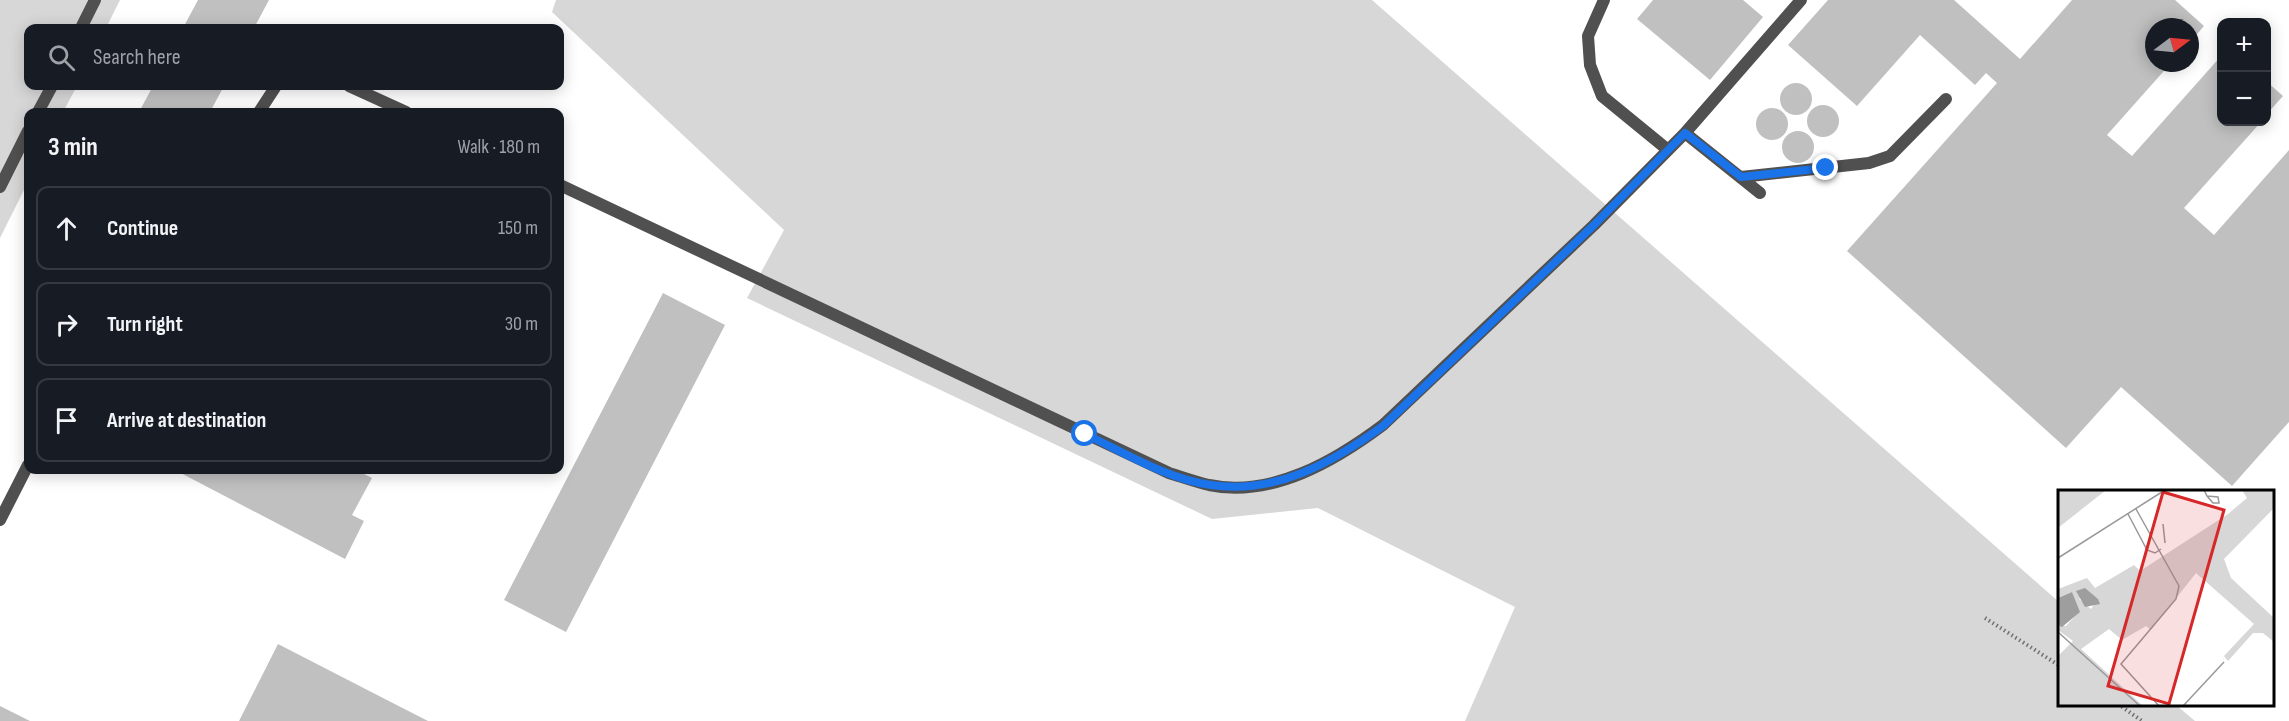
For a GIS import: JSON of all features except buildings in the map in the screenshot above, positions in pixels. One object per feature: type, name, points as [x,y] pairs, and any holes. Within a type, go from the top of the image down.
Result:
[{"type":"street","points":[[83,24],[95,0]]},
{"type":"street","points":[[1604,0],[1588,36],[1590,65],[1602,96],[1668,150]]},
{"type":"street","points":[[564,187],[1169,474],[1211,485],[1244,486],[1280,481],[1314,470],[1350,450],[1383,426],[1594,225],[1685,133],[1801,0]]},
{"type":"street","points":[[40,108],[50,90]]},
{"type":"street","points":[[262,108],[273,90]]},
{"type":"street","points":[[358,90],[397,108]]},
{"type":"street","points":[[1741,177],[1869,163],[1890,156],[1946,99]]},
{"type":"street","points":[[1685,133],[1760,193]]},
{"type":"street","points":[[0,187],[24,139]]},
{"type":"street","points":[[0,520],[24,473]]},
{"type":"path","points":[[1985,618],[2058,665]]},
{"type":"path","points":[[2120,706],[2142,721]]},
{"type":"shaded area","points":[[0,0],[120,0],[108,24],[24,24],[24,90],[75,90],[65,108],[24,108],[24,190],[0,238]]},
{"type":"shaded area","points":[[556,0],[1372,0],[2058,601],[2058,706],[2177,706],[2195,721],[1465,721],[1515,607],[1318,508],[1212,519],[747,298],[784,230],[552,12]]},
{"type":"route","points":[[1085,434],[1169,474],[1211,485],[1262,484],[1314,470],[1350,450],[1383,426],[1594,225],[1685,133],[1741,177],[1826,168]]}]
